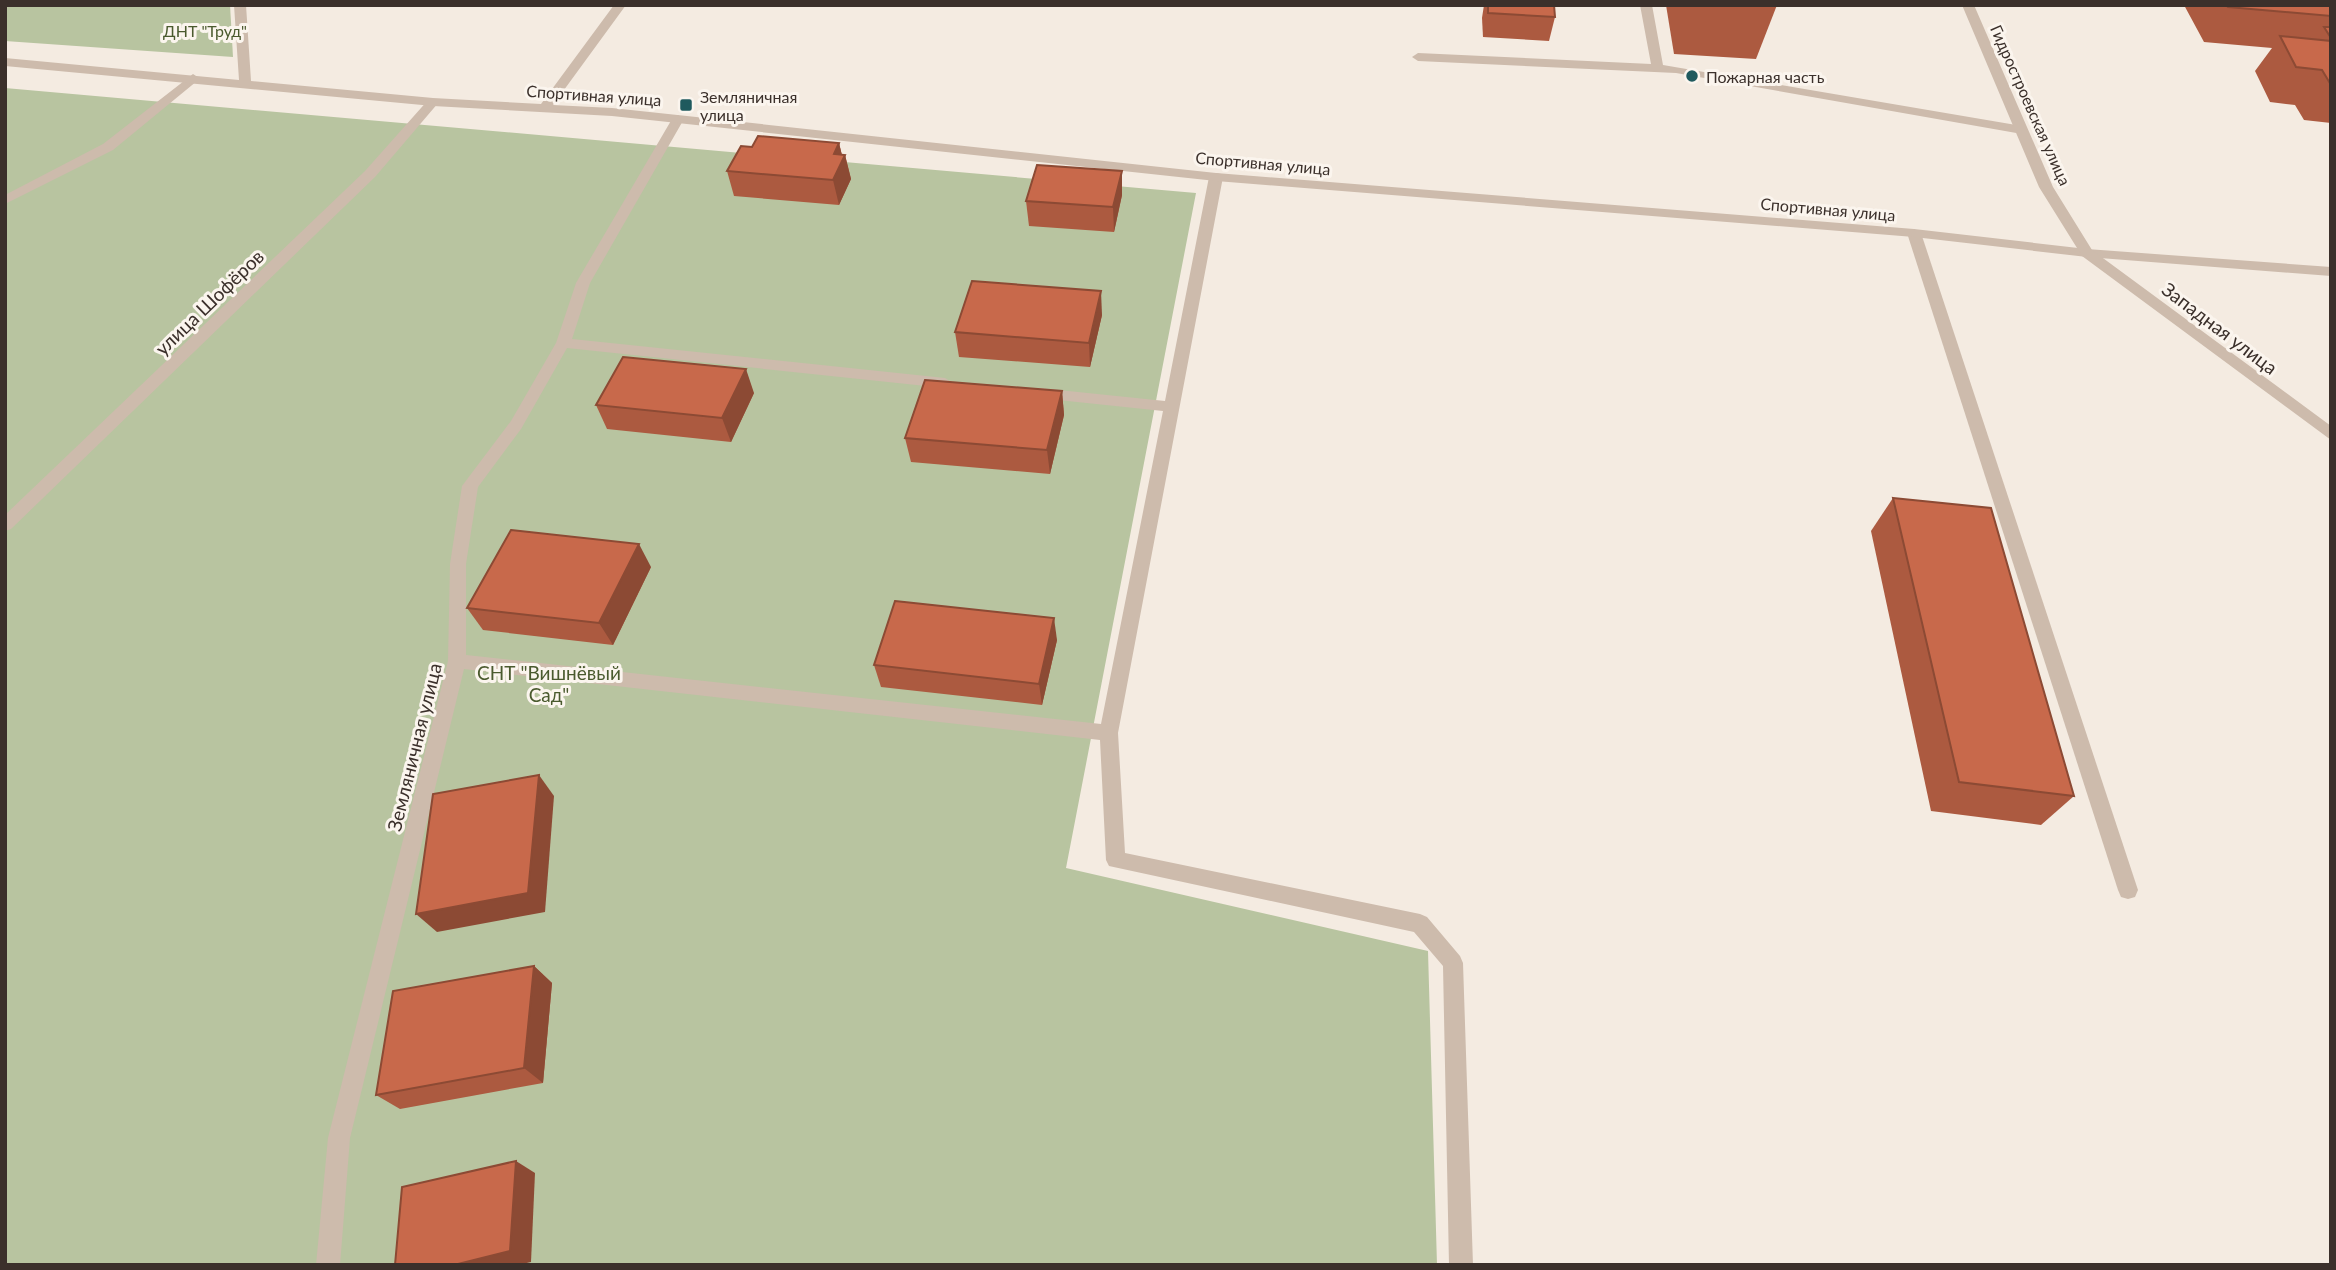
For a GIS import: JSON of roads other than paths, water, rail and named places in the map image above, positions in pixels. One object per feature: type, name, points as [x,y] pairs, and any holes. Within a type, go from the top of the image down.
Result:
[{"type":"street","points":[[240,5],[245,82]]},
{"type":"street","points":[[545,108],[620,5]]},
{"type":"street","points":[[1646,5],[1658,68]]},
{"type":"street","name":"Гидростроевская улица","points":[[1968,5],[2046,187],[2087,253]]},
{"type":"street","points":[[1418,57],[1658,68],[2022,130]]},
{"type":"street","name":"Спортивная улица","points":[[5,62],[245,82],[433,102],[678,119],[1216,177],[1914,233],[2087,253],[2331,272]]},
{"type":"street","points":[[5,200],[108,147],[193,78]]},
{"type":"street","name":"улица Шофёров","points":[[5,525],[370,174],[433,102]]},
{"type":"street","name":"Земляничная улица","points":[[328,1265],[339,1139],[457,661],[458,564],[470,486],[516,425],[563,343],[583,283],[678,119]]},
{"type":"street","points":[[1216,177],[1109,733],[1116,860],[1420,924],[1453,963],[1461,1265]]},
{"type":"street","points":[[1914,233],[2128,890]]},
{"type":"street","name":"Западная улица","points":[[2087,253],[2331,434]]},
{"type":"street","points":[[563,343],[964,385]]},
{"type":"street","points":[[1019,391],[1172,407]]},
{"type":"street","points":[[457,661],[1109,733]]},
{"type":"place","name":"Пожарная часть","points":[[1692,76]]},
{"type":"place","name":"Земляничная улица","points":[[686,105]]},
{"type":"park label","name":"ДНТ \"Труд\"","points":[[205,30]]},
{"type":"park label","name":"СНТ \"Вишнёвый Сад\"","points":[[549,683]]}]
